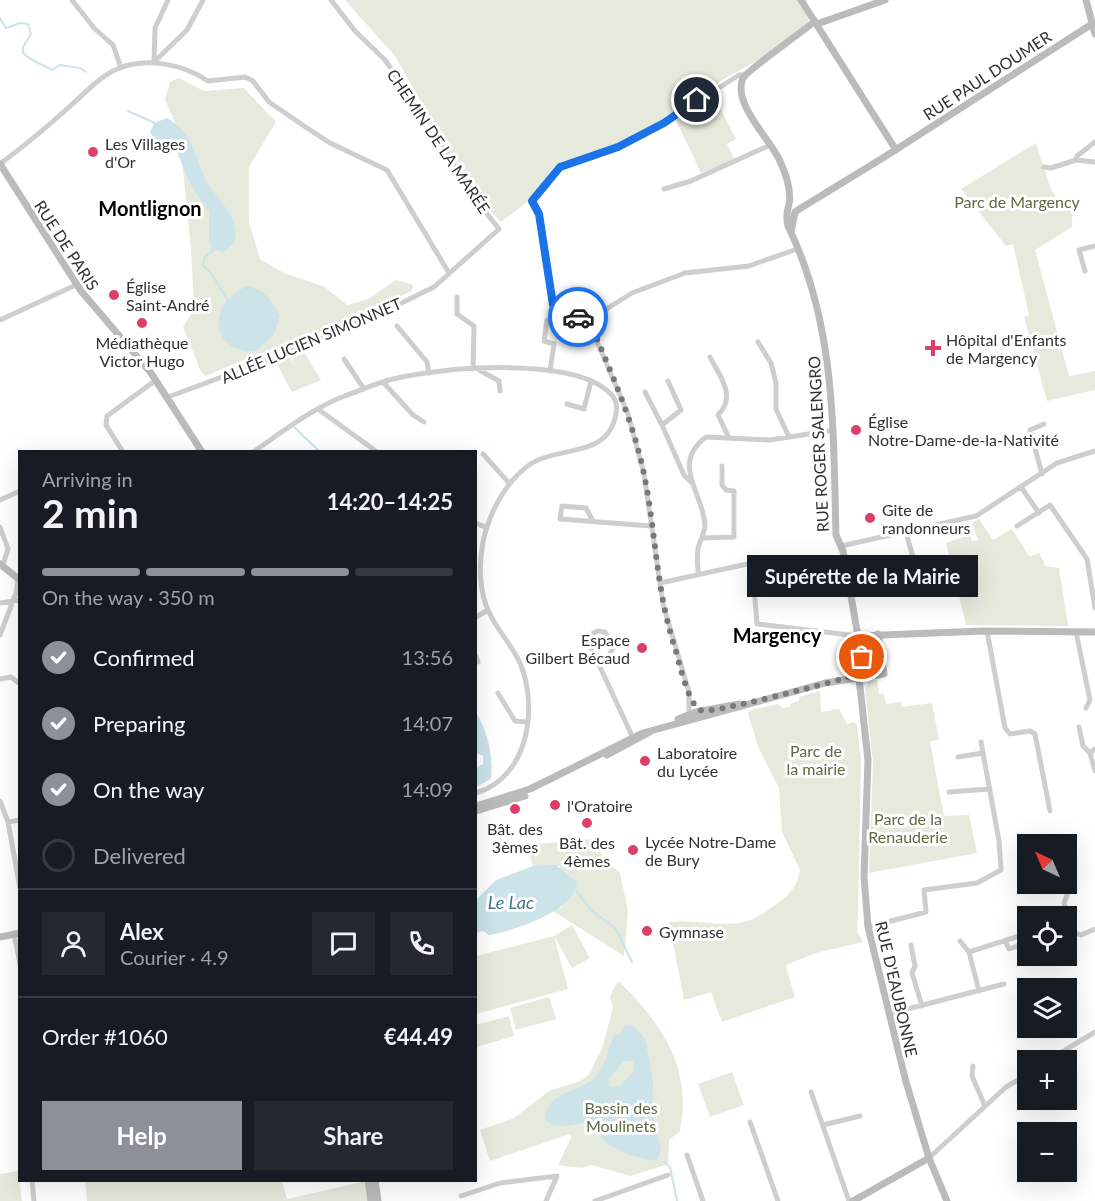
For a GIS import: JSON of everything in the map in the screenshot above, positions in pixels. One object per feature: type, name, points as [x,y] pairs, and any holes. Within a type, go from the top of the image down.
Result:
[{"type":"main road","points":[[801,0],[896,150]]},
{"type":"main road","points":[[745,75],[816,23],[885,0]]},
{"type":"main road","points":[[1086,0],[1094,23],[1095,34]]},
{"type":"main road","name":"RUE PAUL DOUMER","points":[[797,211],[1094,23]]},
{"type":"main road","name":"RUE ROGER SALENGRO","points":[[745,75],[741,88],[745,106],[785,174],[789,205],[787,222],[821,320],[834,430],[836,535],[841,546],[862,657]]},
{"type":"main road","name":"RUE DE PARIS","points":[[0,164],[76,285],[101,319],[156,380],[201,450]]},
{"type":"main road","points":[[791,232],[797,211]]},
{"type":"main road","points":[[1,565],[18,579]]},
{"type":"main road","points":[[858,636],[987,633],[1095,634]]},
{"type":"main road","points":[[880,643],[895,636],[987,633]]},
{"type":"main road","points":[[477,806],[530,789],[651,731],[696,716],[846,678],[884,674],[878,634]]},
{"type":"main road","points":[[846,678],[859,670],[862,657]]},
{"type":"main road","name":"RUE D'EAUBONNE","points":[[862,657],[865,669],[859,678],[868,760],[864,877],[868,927],[888,1014],[929,1158],[947,1201]]},
{"type":"main road","points":[[477,811],[524,796],[634,739]]},
{"type":"main road","points":[[0,937],[17,934]]},
{"type":"main road","points":[[851,1201],[929,1158]]},
{"type":"main road","points":[[368,1182],[371,1201]]},
{"type":"main road","points":[[375,1182],[378,1201]]},
{"type":"street","points":[[72,0],[93,28],[113,45],[121,68]]},
{"type":"street","points":[[154,62],[155,28],[168,0]]},
{"type":"street","points":[[154,62],[187,30],[203,0]]},
{"type":"street","name":"CHEMIN DE LA MARÉE","points":[[331,0],[355,31],[385,60],[432,127],[469,191],[500,229]]},
{"type":"street","points":[[0,164],[29,143],[90,88],[121,68],[154,62],[196,72],[208,81],[245,76],[253,81],[269,102],[304,126],[330,143],[387,170],[449,273]]},
{"type":"street","points":[[745,75],[739,75],[721,85],[680,113],[618,147],[560,167],[532,201],[539,214],[553,305],[567,314],[589,320],[632,293],[685,273],[749,266],[797,249]]},
{"type":"street","points":[[1076,160],[1077,156],[1095,142]]},
{"type":"street","points":[[664,189],[692,181],[770,145]]},
{"type":"street","points":[[1044,167],[1051,168],[1076,160],[1095,162]]},
{"type":"street","points":[[789,205],[797,211]]},
{"type":"street","name":"ALLÉE LUCIEN SIMONNET","points":[[168,398],[287,352],[387,310],[434,287],[500,229]]},
{"type":"street","points":[[1085,271],[1079,250],[1095,246]]},
{"type":"street","points":[[0,320],[76,285]]},
{"type":"street","points":[[457,297],[457,314],[474,326],[475,369]]},
{"type":"street","points":[[578,297],[628,414],[644,474],[666,620],[696,716]]},
{"type":"street","points":[[547,320],[544,341],[554,344],[550,371]]},
{"type":"street","points":[[397,326],[427,362],[429,373]]},
{"type":"street","points":[[758,342],[771,363],[776,383],[776,409],[789,437]]},
{"type":"street","points":[[710,357],[729,395],[726,407],[718,415],[729,438]]},
{"type":"street","points":[[344,359],[364,389]]},
{"type":"street","points":[[256,450],[318,409],[383,382],[429,373],[505,367],[550,371],[591,381],[609,392],[615,400],[617,410],[611,427],[590,447],[540,459],[510,484],[498,502],[487,528],[478,573],[488,610],[521,666],[527,689],[528,722],[525,739],[510,770],[500,781],[477,792]]},
{"type":"street","points":[[475,369],[499,381],[500,391]]},
{"type":"street","points":[[122,450],[106,425],[107,416],[156,380]]},
{"type":"street","points":[[567,404],[584,410],[591,381]]},
{"type":"street","points":[[662,425],[681,410],[668,381]]},
{"type":"street","points":[[383,382],[412,415],[424,422]]},
{"type":"street","points":[[645,392],[662,425],[667,441],[680,462],[684,475],[691,482]]},
{"type":"street","points":[[318,409],[374,450]]},
{"type":"street","points":[[1042,474],[1030,430],[1044,424]]},
{"type":"street","points":[[698,573],[698,547],[705,528],[691,482],[692,451],[706,437],[770,440],[834,430]]},
{"type":"street","points":[[841,546],[976,516],[1069,458],[1095,451]]},
{"type":"street","points":[[483,454],[510,484]]},
{"type":"street","points":[[680,462],[690,462]]},
{"type":"street","points":[[702,538],[734,537],[734,491],[726,490],[722,484],[722,466]]},
{"type":"street","points":[[1021,487],[1039,513]]},
{"type":"street","points":[[0,500],[18,492]]},
{"type":"street","points":[[1017,526],[1050,505],[1087,559],[1095,608]]},
{"type":"street","points":[[593,521],[586,508],[562,506],[560,519],[651,526]]},
{"type":"street","points":[[477,524],[487,528]]},
{"type":"street","points":[[0,527],[8,549],[1,565]]},
{"type":"street","points":[[906,532],[915,565],[910,573]]},
{"type":"street","points":[[660,583],[752,563],[757,624],[858,636]]},
{"type":"street","points":[[0,635],[18,583]]},
{"type":"street","points":[[0,603],[18,600]]},
{"type":"street","points":[[477,616],[488,610]]},
{"type":"street","points":[[598,662],[608,657],[614,646],[605,632],[598,631],[586,637],[634,739]]},
{"type":"street","points":[[987,633],[1006,731],[1010,735],[1030,731],[1035,734],[1050,811]]},
{"type":"street","points":[[1076,634],[1090,700],[1086,708]]},
{"type":"street","points":[[0,679],[11,677],[18,682]]},
{"type":"street","points":[[689,692],[696,716]]},
{"type":"street","points":[[498,693],[515,721],[528,722]]},
{"type":"street","points":[[1079,727],[1083,746],[1093,751],[1095,771]]},
{"type":"street","points":[[868,927],[926,912],[924,891],[976,883],[1001,870],[981,742]]},
{"type":"street","points":[[958,757],[983,753]]},
{"type":"street","points":[[949,792],[990,789]]},
{"type":"street","points":[[0,801],[8,822],[18,877]]},
{"type":"street","points":[[8,822],[18,820]]},
{"type":"street","points":[[1067,894],[1064,903],[1075,933],[1081,935],[1095,929]]},
{"type":"street","points":[[960,941],[963,948],[969,952],[979,991]]},
{"type":"street","points":[[969,952],[1005,941]]},
{"type":"street","points":[[911,945],[915,966],[912,973],[922,1006]]},
{"type":"street","points":[[888,1014],[1004,984]]},
{"type":"street","points":[[1065,1050],[1095,1032]]},
{"type":"street","points":[[973,1066],[972,1076],[985,1106]]},
{"type":"street","points":[[929,1158],[1006,1087],[1017,1080]]},
{"type":"street","points":[[811,1092],[851,1201]]},
{"type":"street","points":[[823,1125],[860,1116]]},
{"type":"street","points":[[750,1122],[778,1201]]},
{"type":"street","points":[[687,1155],[703,1201]]},
{"type":"street","points":[[595,1201],[668,1175]]},
{"type":"street","points":[[461,1196],[500,1183],[557,1176],[546,1201]]},
{"type":"street","points":[[32,1182],[34,1201]]},
{"type":"green space","points":[[345,0],[798,0],[808,16],[808,22],[784,46],[722,80],[663,122],[596,154],[554,166],[531,199],[501,222],[471,190],[395,56]]},
{"type":"green space","points":[[179,78],[204,91],[244,88],[276,122],[249,167],[249,222],[260,259],[284,273],[325,287],[347,305],[368,299],[396,280],[413,285],[412,291],[308,338],[246,359],[206,376],[201,372],[183,327],[194,309],[191,248],[179,131],[165,100],[170,82]]},
{"type":"green space","points":[[713,94],[736,139],[727,144],[735,160],[701,173],[676,120]]},
{"type":"green space","name":"Parc de Margency","points":[[1036,143],[1051,190],[1057,198],[1073,197],[1072,227],[1035,250],[1069,376],[1095,371],[1095,390],[1047,401],[1024,317],[1029,315],[1013,244],[1006,246],[961,189]]},
{"type":"green space","points":[[304,352],[321,380],[292,392],[277,364],[289,357],[299,372],[292,360]]},
{"type":"green space","points":[[979,519],[993,540],[1012,529],[1029,556],[1039,553],[1046,566],[1059,568],[1068,626],[966,625],[946,543],[970,535],[972,541],[978,540],[972,523]]},
{"type":"green space","name":"Parc de la Renauderie","points":[[877,680],[879,694],[884,694],[886,704],[901,702],[902,707],[932,703],[939,739],[930,742],[944,816],[969,815],[977,853],[869,873],[873,762],[865,689],[869,681]]},
{"type":"green space","name":"Parc de la mairie","points":[[820,691],[821,712],[839,709],[847,724],[854,722],[857,725],[861,761],[857,931],[863,942],[816,953],[788,964],[786,967],[795,997],[722,1022],[711,992],[684,1000],[669,922],[734,924],[744,922],[765,912],[792,890],[800,870],[782,832],[779,788],[759,749],[748,714],[751,710],[778,704],[782,708],[789,707],[792,703],[799,701],[799,697]]},
{"type":"green space","points":[[592,839],[605,860],[620,873],[628,911],[624,956],[553,911],[562,907],[560,866],[533,866],[526,845]]},
{"type":"green space","points":[[572,925],[590,958],[572,968],[554,936]]},
{"type":"green space","points":[[554,936],[568,989],[477,1014],[477,956]]},
{"type":"green space","name":"Bassin des Moulinets","points":[[620,982],[661,1032],[678,1067],[683,1108],[680,1131],[669,1140],[668,1164],[631,1176],[591,1165],[582,1168],[558,1165],[572,1136],[570,1134],[490,1161],[480,1130],[514,1118],[549,1091],[580,1081],[589,1075],[603,1046],[613,1007],[610,997],[616,984]]},
{"type":"green space","points":[[549,997],[556,1019],[516,1030],[510,1008]]},
{"type":"green space","points":[[509,1016],[514,1036],[477,1047],[477,1025]]},
{"type":"green space","points":[[732,1072],[744,1105],[710,1117],[698,1084]]},
{"type":"green space","points":[[18,1171],[22,1201],[0,1201],[0,1174]]},
{"type":"green space","points":[[85,1182],[282,1182],[287,1199],[366,1182],[371,1201],[87,1201]]},
{"type":"water","points":[[167,118],[188,137],[206,180],[231,216],[236,235],[232,244],[223,252],[212,249],[209,242],[209,211],[190,184],[177,152],[154,138],[150,132],[154,123]]},
{"type":"water","points":[[247,286],[262,292],[280,315],[274,335],[256,351],[241,350],[230,344],[222,336],[219,326],[224,304],[233,294]]},
{"type":"water","points":[[477,714],[489,744],[492,770],[491,779],[477,786],[477,767],[483,764],[483,756],[477,753]]},
{"type":"water","name":"Le Lac","points":[[556,865],[577,882],[574,892],[566,902],[542,918],[489,935],[483,931],[477,933],[477,899],[496,880],[533,866]]},
{"type":"water","name":"Bassin des Moulinets","points":[[625,1025],[634,1026],[645,1039],[653,1082],[652,1111],[661,1149],[657,1161],[629,1155],[608,1144],[585,1122],[558,1126],[545,1119],[551,1103],[563,1094],[586,1084],[597,1075],[606,1059],[613,1036],[622,1033]],"holes":[[[624,1061],[633,1061],[634,1072],[619,1086],[609,1087],[608,1080]]]},
{"type":"waterway","points":[[0,18],[6,28],[20,23],[28,24],[31,34],[23,47],[23,53],[30,59],[52,70],[60,65],[80,68],[86,72]]},
{"type":"waterway","points":[[128,111],[155,123]]},
{"type":"waterway","points":[[216,248],[205,257],[203,265],[214,277],[228,300]]},
{"type":"waterway","points":[[294,427],[318,450]]},
{"type":"waterway","points":[[576,890],[591,910],[616,929],[632,962]]},
{"type":"waterway","points":[[664,1162],[670,1167],[677,1201]]},
{"type":"way so far","points":[[578,317],[589,320],[628,414],[644,474],[666,620],[694,704],[701,711],[717,709],[765,700],[846,678],[859,670],[862,657]]},
{"type":"place","name":"Les Villages d'Or","points":[[93,152]]},
{"type":"place","name":"Église Saint-André","points":[[114,295]]},
{"type":"place","name":"Médiathèque Victor Hugo","points":[[142,323]]},
{"type":"place","name":"Hôpital d'Enfants de Margency","points":[[933,348]]},
{"type":"place","name":"Église Notre-Dame-de-la-Nativité","points":[[856,430]]},
{"type":"place","name":"Gite de randonneurs","points":[[870,518]]},
{"type":"place","name":"Espace Gilbert Bécaud","points":[[642,648]]},
{"type":"place","name":"Supérette de la Mairie","points":[[862,657]]},
{"type":"place","name":"Laboratoire du Lycée","points":[[645,761]]},
{"type":"place","name":"l'Oratoire","points":[[555,805]]},
{"type":"place","name":"Bât. des 3èmes","points":[[515,809]]},
{"type":"place","name":"Bât. des 4èmes","points":[[587,823]]},
{"type":"place","name":"Lycée Notre-Dame de Bury","points":[[633,850]]},
{"type":"place","name":"Gymnase","points":[[647,931]]},
{"type":"district","name":"Montlignon","points":[[150,208]]},
{"type":"district","name":"Margency","points":[[777,635]]},
{"type":"route","points":[[578,317],[567,314],[553,305],[539,214],[532,201],[555,170],[618,147],[664,123],[697,100]]}]
